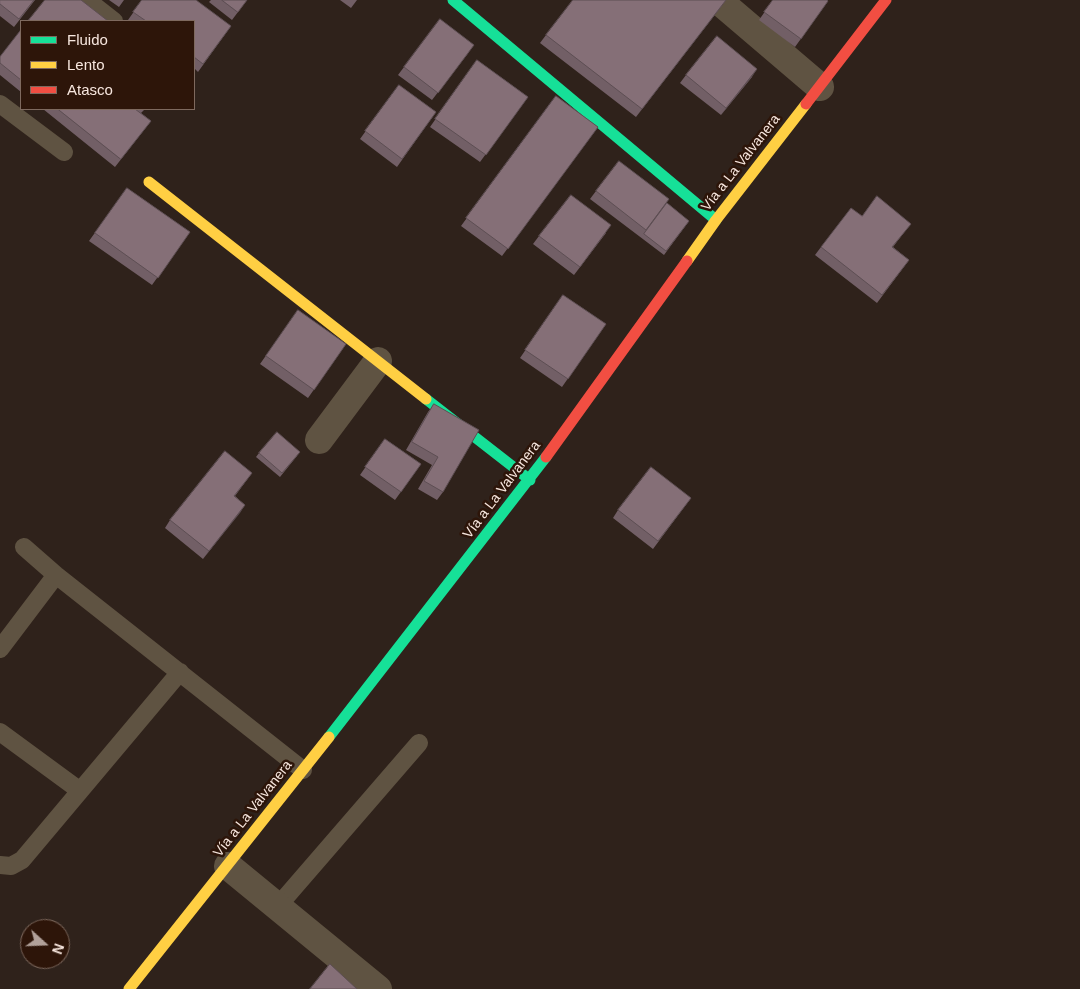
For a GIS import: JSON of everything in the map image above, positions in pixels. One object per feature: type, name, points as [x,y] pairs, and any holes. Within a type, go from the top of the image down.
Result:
[{"type":"street","points":[[453,0],[716,220]]},
{"type":"street","points":[[718,0],[820,87]]},
{"type":"street","name":"Vía a La Valvanera","points":[[129,989],[228,866],[530,480],[716,220],[886,0]]},
{"type":"street","points":[[149,182],[530,480]]},
{"type":"street","points":[[319,440],[378,360]]},
{"type":"street","points":[[228,866],[378,989]]},
{"type":"lane","points":[[87,0],[113,20]]},
{"type":"lane","points":[[0,104],[64,152]]},
{"type":"lane","points":[[24,547],[56,575],[303,770]]},
{"type":"lane","points":[[0,649],[56,575]]},
{"type":"lane","points":[[0,865],[10,866],[22,860],[180,672]]},
{"type":"lane","points":[[0,732],[79,790]]},
{"type":"lane","points":[[278,906],[419,743]]},
{"type":"building","points":[[0,0],[34,0],[19,19],[0,4]]},
{"type":"building","points":[[45,0],[81,0],[107,20],[29,20]]},
{"type":"building","points":[[142,0],[196,0],[231,26],[203,64],[195,58],[195,20],[145,20],[133,12]]},
{"type":"building","points":[[222,0],[247,0],[238,12]]},
{"type":"building","points":[[573,0],[726,0],[642,109],[546,35]]},
{"type":"building","points":[[773,0],[828,1],[801,39],[764,12]]},
{"type":"building","points":[[440,19],[474,45],[438,93],[404,67]]},
{"type":"building","points":[[20,31],[20,79],[0,63],[0,57]]},
{"type":"building","points":[[717,36],[757,69],[726,108],[686,75]]},
{"type":"building","points":[[477,60],[528,97],[486,155],[435,119]]},
{"type":"building","points":[[399,85],[436,112],[402,159],[365,131]]},
{"type":"building","points":[[556,96],[598,127],[508,249],[466,218]]},
{"type":"building","points":[[59,110],[136,110],[151,121],[121,159]]},
{"type":"building","points":[[619,161],[669,199],[646,230],[596,191]]},
{"type":"building","points":[[127,188],[190,232],[158,278],[95,233]]},
{"type":"building","points":[[571,195],[611,225],[580,267],[539,236]]},
{"type":"building","points":[[877,196],[911,224],[892,247],[909,260],[882,295],[821,247],[851,208],[862,216]]},
{"type":"building","points":[[667,203],[689,221],[666,251],[644,234]]},
{"type":"building","points":[[563,295],[606,324],[568,379],[525,350]]},
{"type":"building","points":[[298,310],[346,344],[314,390],[266,356]]},
{"type":"building","points":[[434,404],[479,430],[443,492],[424,481],[438,457],[412,442]]},
{"type":"building","points":[[277,432],[300,452],[282,473],[259,453]]},
{"type":"building","points":[[385,439],[421,464],[401,492],[365,467]]},
{"type":"building","points":[[225,451],[252,473],[234,496],[245,505],[209,551],[170,520]]},
{"type":"building","points":[[651,467],[691,498],[658,541],[618,510]]},
{"type":"building","points":[[330,964],[357,989],[310,989]]},
{"type":"traffic: fast","points":[[453,0],[716,220]]},
{"type":"traffic: fast","points":[[426,399],[530,480]]},
{"type":"traffic: fast","points":[[329,737],[546,457]]},
{"type":"traffic: slow","points":[[687,261],[716,220],[806,104]]},
{"type":"traffic: slow","points":[[149,182],[426,399]]},
{"type":"traffic: slow","points":[[129,989],[329,737]]},
{"type":"traffic: jam","points":[[806,104],[886,0]]},
{"type":"traffic: jam","points":[[546,457],[687,261]]}]
